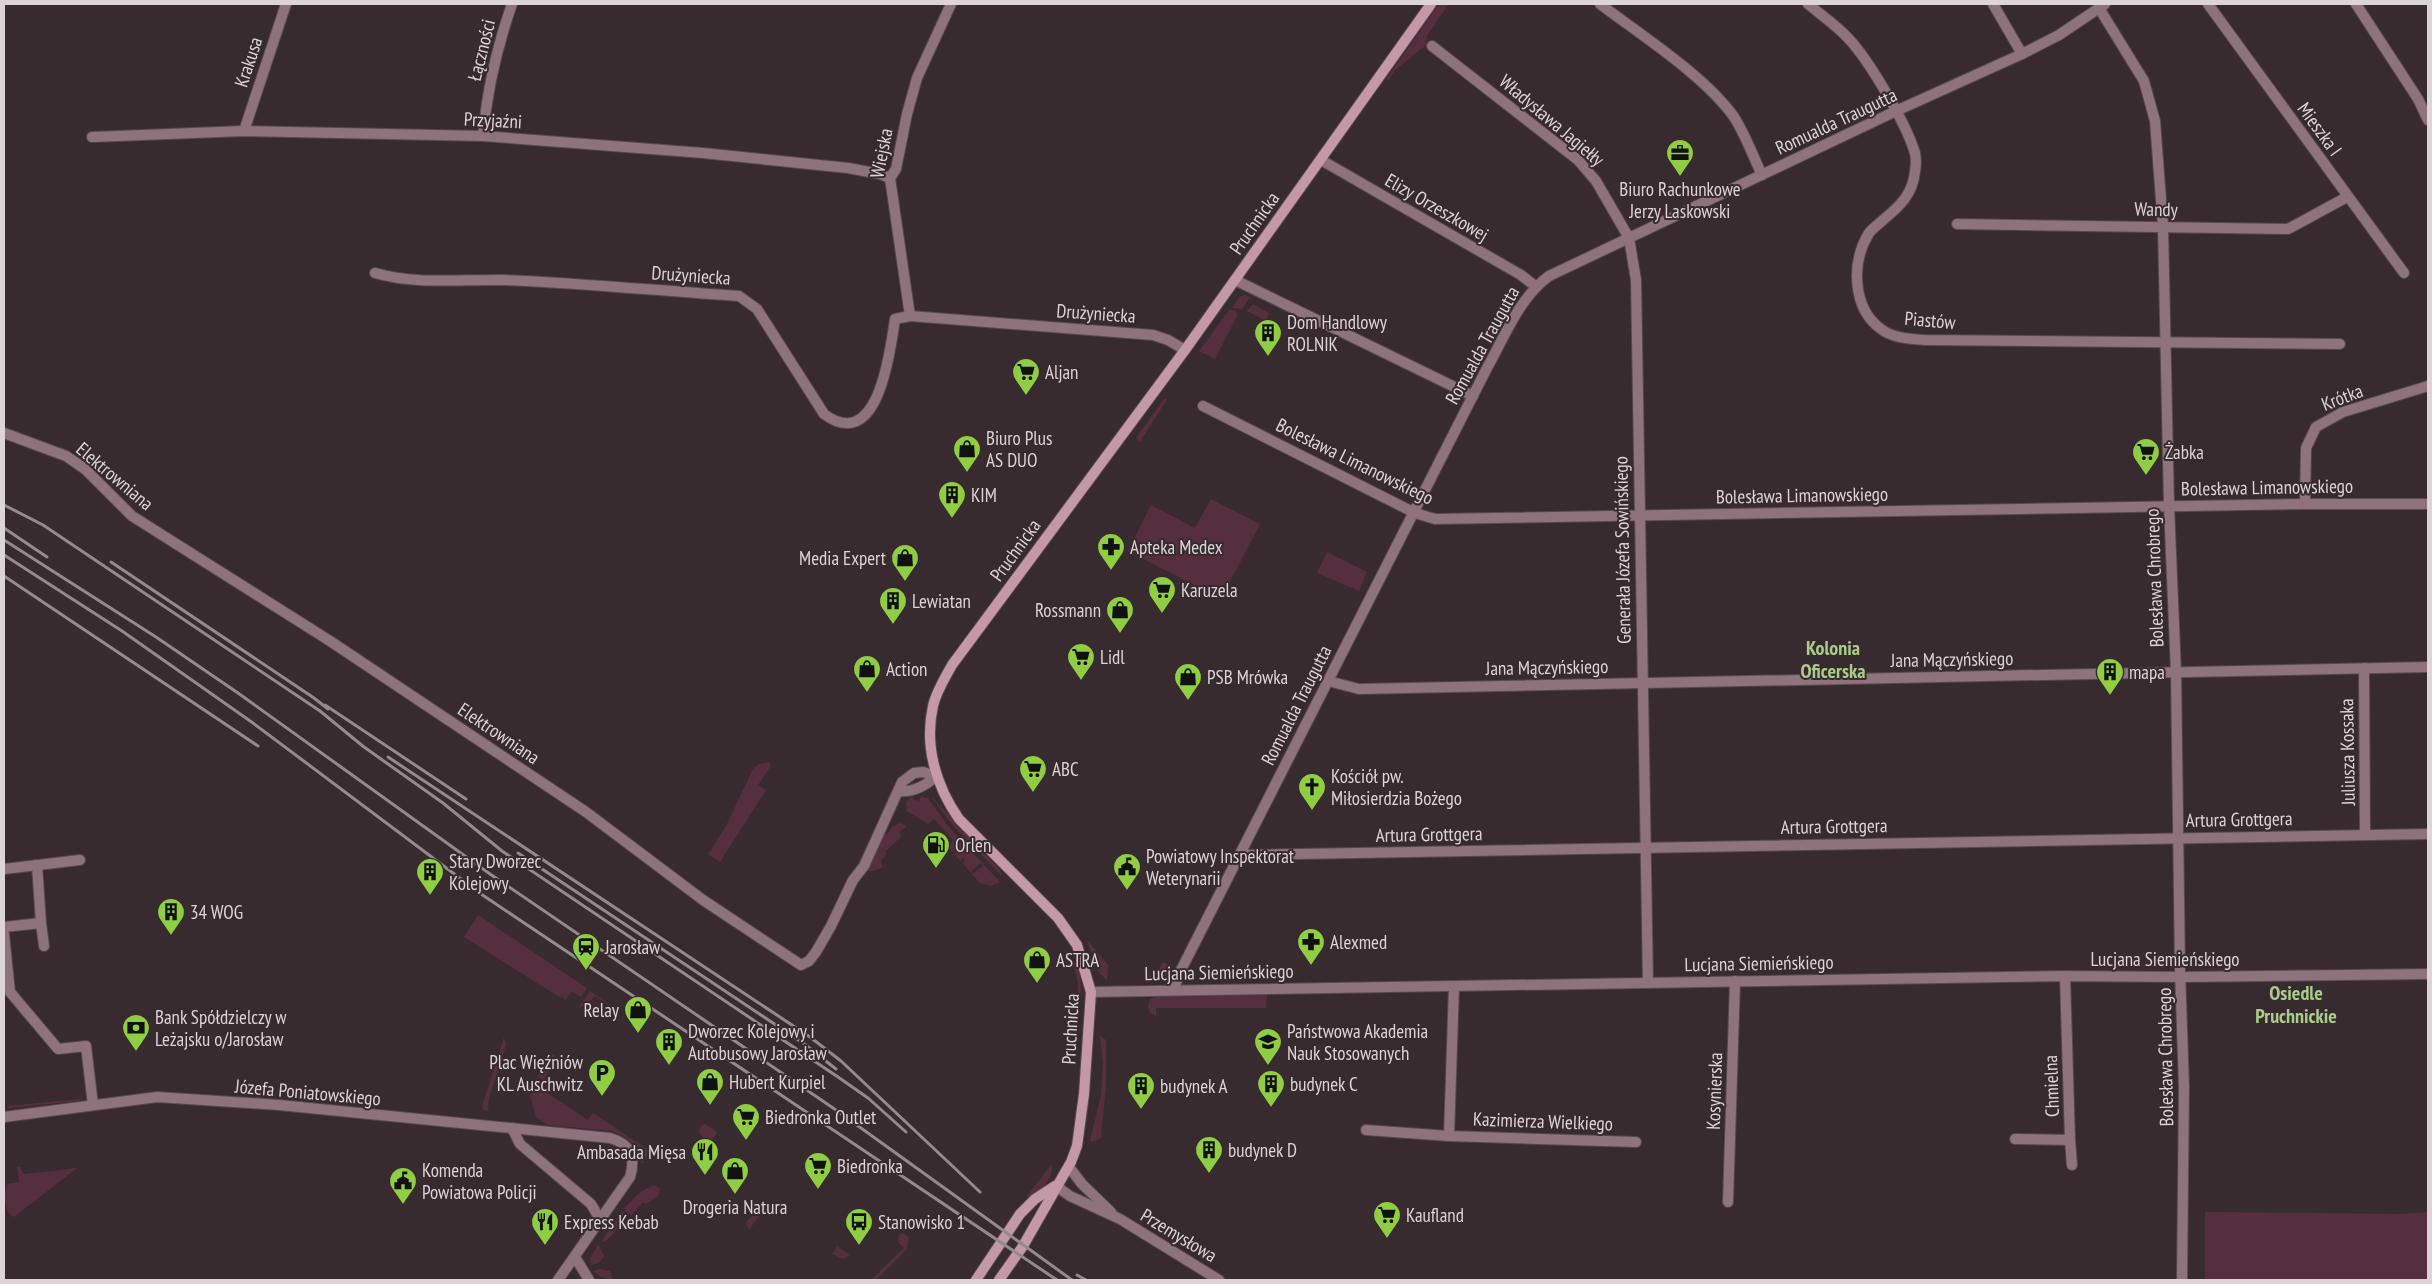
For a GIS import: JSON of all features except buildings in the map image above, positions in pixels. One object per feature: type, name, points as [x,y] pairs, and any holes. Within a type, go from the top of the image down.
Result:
[{"type":"main road","name":"Pruchnicka","points":[[999,1280],[1023,1246],[1068,1167],[1077,1146],[1083,1101],[1091,992],[1077,945],[1058,918],[959,818],[949,804],[936,776],[930,736],[933,706],[952,664],[1185,350],[1431,4]]},
{"type":"main road","name":"Pruchnicka","points":[[976,1280],[1020,1214],[1035,1199],[1056,1186]]},
{"type":"street","name":"Krakusa","points":[[244,131],[286,4]]},
{"type":"street","name":"Łączności","points":[[483,136],[485,108],[500,39],[512,4]]},
{"type":"street","name":"Wiejska","points":[[910,316],[890,178],[896,169],[907,114],[917,78],[951,4]]},
{"type":"street","points":[[1600,4],[1705,85],[1722,102],[1735,118],[1762,176]]},
{"type":"street","name":"Piastów","points":[[1808,4],[1848,38],[1896,111],[1915,154],[1916,172],[1910,194],[1900,206],[1870,231],[1862,247],[1858,270],[1858,293],[1864,312],[1882,330],[1901,338],[1925,340],[2340,344]]},
{"type":"street","points":[[1993,4],[2022,54]]},
{"type":"street","name":"Mieszka I","points":[[2208,4],[2404,273]]},
{"type":"street","points":[[2356,4],[2418,99],[2428,120]]},
{"type":"street","name":"Romualda Traugutta","points":[[1174,990],[1179,974],[1473,396],[1521,306],[1535,286],[1549,276],[1896,111],[2022,54],[2059,35],[2102,6]]},
{"type":"street","name":"Bolesława Chrobrego","points":[[2102,6],[2144,81],[2155,121],[2163,226],[2168,506],[2176,672],[2177,838],[2184,1087],[2182,1280]]},
{"type":"street","name":"Władysława Jagiełły","points":[[1432,46],[1578,160],[1596,181],[1629,238]]},
{"type":"street","name":"Przyjaźni","points":[[92,137],[244,131],[483,136],[703,153],[839,167],[880,174],[890,178]]},
{"type":"street","name":"Elizy Orzeszkowej","points":[[1321,160],[1521,275],[1535,286]]},
{"type":"street","name":"Wandy","points":[[1957,224],[2288,229],[2347,197]]},
{"type":"street","name":"Generała Józefa Sowińskiego","points":[[1629,238],[1636,280],[1648,982]]},
{"type":"street","name":"Drużyniecka","points":[[375,273],[390,277],[505,280],[739,296],[757,309],[824,414],[835,422],[840,423],[856,423],[864,419],[879,394],[890,350],[895,319],[910,316],[1153,335],[1168,340],[1185,350]]},
{"type":"street","points":[[1235,280],[1473,396]]},
{"type":"street","name":"Krótka","points":[[2304,504],[2306,448],[2316,428],[2343,412],[2428,386]]},
{"type":"street","name":"Bolesława Limanowskiego","points":[[1203,406],[1415,513],[1435,519],[2168,506],[2428,504]]},
{"type":"street","name":"Elektrowniana","points":[[4,433],[66,456],[85,469],[132,516],[330,641],[580,808],[703,900],[801,965],[809,961],[820,946],[853,880],[864,866],[902,782],[914,773],[923,772],[936,776]]},
{"type":"street","name":"Jana Mączyńskiego","points":[[1328,681],[1359,688],[2428,667]]},
{"type":"street","name":"Juliusza Kossaka","points":[[2364,668],[2366,835]]},
{"type":"street","points":[[899,791],[904,792],[927,785],[936,776]]},
{"type":"street","name":"Artura Grottgera","points":[[1240,855],[2428,834]]},
{"type":"street","points":[[4,869],[80,860]]},
{"type":"street","points":[[37,865],[44,946]]},
{"type":"street","points":[[4,926],[41,923]]},
{"type":"street","points":[[4,934],[6,982],[10,992],[58,1049],[86,1046],[93,1105]]},
{"type":"street","name":"Lucjana Siemieńskiego","points":[[1091,992],[2065,976],[2181,977],[2428,974]]},
{"type":"street","name":"Chmielna","points":[[2015,1139],[2070,1140],[2065,976]]},
{"type":"street","name":"Kosynierska","points":[[1728,1202],[1735,981]]},
{"type":"street","name":"Kazimierza Wielkiego","points":[[1449,1136],[1454,986]]},
{"type":"street","name":"Józefa Poniatowskiego","points":[[4,1114],[157,1097],[279,1106],[610,1138],[620,1141],[627,1147],[633,1156],[633,1165],[630,1177],[601,1221]]},
{"type":"street","points":[[512,1128],[520,1144],[590,1204],[601,1221],[576,1258],[558,1280]]},
{"type":"street","name":"Kazimierza Wielkiego","points":[[1366,1130],[1449,1136],[1636,1142]]},
{"type":"street","points":[[2070,1140],[2072,1165]]},
{"type":"street","points":[[1068,1167],[1082,1184],[1120,1219]]},
{"type":"street","points":[[1056,1186],[1070,1196],[1120,1219]]},
{"type":"street","name":"Przemysłowa","points":[[1120,1219],[1219,1280]]},
{"type":"street","points":[[576,1258],[589,1280]]},
{"type":"shaded area","points":[[1439,4],[1449,4],[1427,35],[1426,45],[1395,70],[1388,81],[1387,78]]},
{"type":"shaded area","points":[[1245,295],[1250,297],[1242,309],[1232,308],[1239,297]]},
{"type":"shaded area","points":[[1253,304],[1269,313],[1266,321],[1247,311]]},
{"type":"shaded area","points":[[1229,310],[1234,310],[1238,314],[1215,359],[1199,351]]},
{"type":"shaded area","points":[[1165,398],[1167,399],[1140,442],[1136,438]]},
{"type":"shaded area","points":[[1211,499],[1260,524],[1221,599],[1128,551],[1151,505],[1195,528]]},
{"type":"shaded area","points":[[1327,552],[1367,572],[1359,591],[1317,573]]},
{"type":"shaded area","points":[[769,762],[771,766],[758,785],[766,790],[720,862],[708,854],[726,826],[753,769],[759,764]]},
{"type":"shaded area","points":[[930,795],[1000,870],[1002,876],[953,826]]},
{"type":"shaded area","points":[[913,796],[913,799],[919,801],[921,796],[928,798],[948,826],[1000,882],[990,886],[980,883],[972,874],[983,866],[980,863],[971,873],[963,863],[965,860],[963,858],[960,861],[954,854],[959,851],[956,847],[952,852],[948,847],[953,840],[934,819],[928,824],[907,811],[906,802]]},
{"type":"shaded area","points":[[900,823],[907,826],[899,833],[902,836],[885,852],[887,854],[881,860],[882,868],[868,871],[884,833],[887,834],[892,827]]},
{"type":"shaded area","points":[[478,915],[587,988],[581,997],[571,991],[566,1000],[556,995],[464,937]]},
{"type":"shaded area","points":[[1086,939],[1108,965],[1107,981],[1099,972]]},
{"type":"shaded area","points":[[1072,960],[1078,969],[1081,981],[1081,995],[1078,1005],[1078,982]]},
{"type":"shaded area","points":[[1163,962],[1173,967],[1168,974],[1158,980],[1146,982],[1146,976],[1156,975]]},
{"type":"shaded area","points":[[590,991],[618,1010],[612,1018],[604,1013],[609,1005],[595,996],[587,1005],[578,1008]]},
{"type":"shaded area","points":[[1267,995],[1266,1008],[1156,1008],[1156,1016],[1150,1013],[1148,1007],[1150,999],[1156,997]]},
{"type":"shaded area","points":[[1100,1036],[1106,1040],[1106,1084],[1101,1138],[1092,1142],[1090,1141],[1101,1095],[1103,1063]]},
{"type":"shaded area","points":[[504,1037],[506,1045],[489,1098],[488,1111],[483,1110],[482,1106]]},
{"type":"shaded area","points":[[554,1054],[555,1057],[544,1080],[537,1077],[546,1058]]},
{"type":"shaded area","points":[[535,1082],[543,1086],[541,1089],[588,1120],[593,1113],[650,1151],[642,1164],[638,1152],[632,1143],[618,1133],[548,1125],[536,1117],[530,1096]]},
{"type":"shaded area","points":[[81,1099],[80,1101],[8,1108],[9,1106]]},
{"type":"shaded area","points":[[705,1124],[717,1132],[710,1144],[699,1133],[701,1125]]},
{"type":"shaded area","points":[[1051,1165],[1052,1170],[1049,1179],[1031,1199],[1027,1196]]},
{"type":"shaded area","points":[[17,1167],[20,1167],[24,1174],[77,1168],[14,1217],[10,1215],[6,1207],[5,1193],[7,1184],[19,1182]]},
{"type":"shaded area","points":[[654,1185],[660,1189],[658,1196],[646,1204],[643,1202],[631,1216],[624,1209],[640,1192]]},
{"type":"shaded area","points":[[622,1211],[629,1218],[606,1241],[601,1242]]},
{"type":"shaded area","points":[[2205,1212],[2401,1214],[2428,1212],[2428,1280],[2205,1280]]},
{"type":"shaded area","points":[[752,1216],[759,1216],[749,1230],[746,1222]]},
{"type":"shaded area","points":[[902,1233],[909,1237],[907,1249],[876,1280],[871,1280],[904,1248],[898,1242],[899,1235]]},
{"type":"shaded area","points":[[598,1244],[604,1256],[599,1263],[591,1265],[590,1259]]},
{"type":"shaded area","points":[[837,1246],[850,1255],[843,1259],[832,1254]]},
{"type":"shaded area","points":[[600,1269],[610,1271],[613,1280],[601,1277],[593,1271]]},
{"type":"railway","points":[[4,505],[43,525],[320,711],[364,747],[443,803],[502,851],[838,1077],[868,1098],[906,1132]]},
{"type":"railway","points":[[4,528],[47,557]]},
{"type":"railway","points":[[4,540],[156,637],[238,693],[490,874],[836,1110],[1072,1280]]},
{"type":"railway","points":[[4,555],[122,631],[253,723],[481,894],[1057,1280]]},
{"type":"railway","points":[[111,562],[328,709]]},
{"type":"railway","points":[[4,576],[258,746]]},
{"type":"railway","points":[[325,705],[466,799]]},
{"type":"railway","points":[[388,757],[810,1037],[841,1061],[980,1192]]},
{"type":"railway","points":[[518,853],[803,1043],[836,1069]]},
{"type":"railway","points":[[1077,1275],[1086,1280]]},
{"type":"place","name":"Biuro Rachunkowe Jerzy Laskowski","points":[[1680,177]]},
{"type":"place","name":"Dom Handlowy ROLNIK","points":[[1268,357]]},
{"type":"place","name":"Aljan","points":[[1026,396]]},
{"type":"place","name":"Biuro Plus AS DUO","points":[[967,473]]},
{"type":"place","name":"Żabka","points":[[2146,476]]},
{"type":"place","name":"KIM","points":[[952,519]]},
{"type":"place","name":"Apteka Medex","points":[[1111,571]]},
{"type":"place","name":"Media Expert","points":[[905,582]]},
{"type":"place","name":"Karuzela","points":[[1162,614]]},
{"type":"place","name":"Lewiatan","points":[[893,625]]},
{"type":"place","name":"Rossmann","points":[[1120,634]]},
{"type":"place","name":"Lidl","points":[[1081,681]]},
{"type":"place","name":"Action","points":[[867,693]]},
{"type":"place","name":"mapa","points":[[2110,696]]},
{"type":"place","name":"PSB Mrówka","points":[[1188,701]]},
{"type":"place","name":"ABC","points":[[1033,793]]},
{"type":"place","name":"Kościół pw. Miłosierdzia Bożego","points":[[1312,811]]},
{"type":"place","name":"Orlen","points":[[936,869]]},
{"type":"place","name":"Powiatowy Inspektorat Weterynarii","points":[[1127,891]]},
{"type":"place","name":"Stary Dworzec Kolejowy","points":[[430,896]]},
{"type":"place","name":"34 WOG","points":[[171,936]]},
{"type":"place","name":"Alexmed","points":[[1311,966]]},
{"type":"place","name":"Jarosław","points":[[586,971]]},
{"type":"place","name":"ASTRA","points":[[1037,984]]},
{"type":"place","name":"Relay","points":[[638,1034]]},
{"type":"place","name":"Bank Spółdzielczy w Leżajsku o/Jarosław","points":[[136,1052]]},
{"type":"place","name":"Dworzec Kolejowy i Autobusowy Jarosław","points":[[669,1066]]},
{"type":"place","name":"Państwowa Akademia Nauk Stosowanych","points":[[1268,1066]]},
{"type":"place","name":"Plac Więźniów KL Auschwitz","points":[[602,1097]]},
{"type":"place","name":"Hubert Kurpiel","points":[[710,1106]]},
{"type":"place","name":"budynek C","points":[[1271,1108]]},
{"type":"place","name":"budynek A","points":[[1141,1110]]},
{"type":"place","name":"Biedronka Outlet","points":[[746,1141]]},
{"type":"place","name":"budynek D","points":[[1209,1174]]},
{"type":"place","name":"Ambasada Mięsa","points":[[705,1176]]},
{"type":"place","name":"Biedronka","points":[[818,1190]]},
{"type":"place","name":"Drogeria Natura","points":[[735,1195]]},
{"type":"place","name":"Komenda Powiatowa Policji","points":[[403,1205]]},
{"type":"place","name":"Kaufland","points":[[1387,1239]]},
{"type":"place","name":"Express Kebab","points":[[545,1246]]},
{"type":"place","name":"Stanowisko 1","points":[[859,1246]]},
{"type":"district","name":"Kolonia Oficerska","points":[[1833,660]]},
{"type":"district","name":"Osiedle Pruchnickie","points":[[2296,1004]]}]
